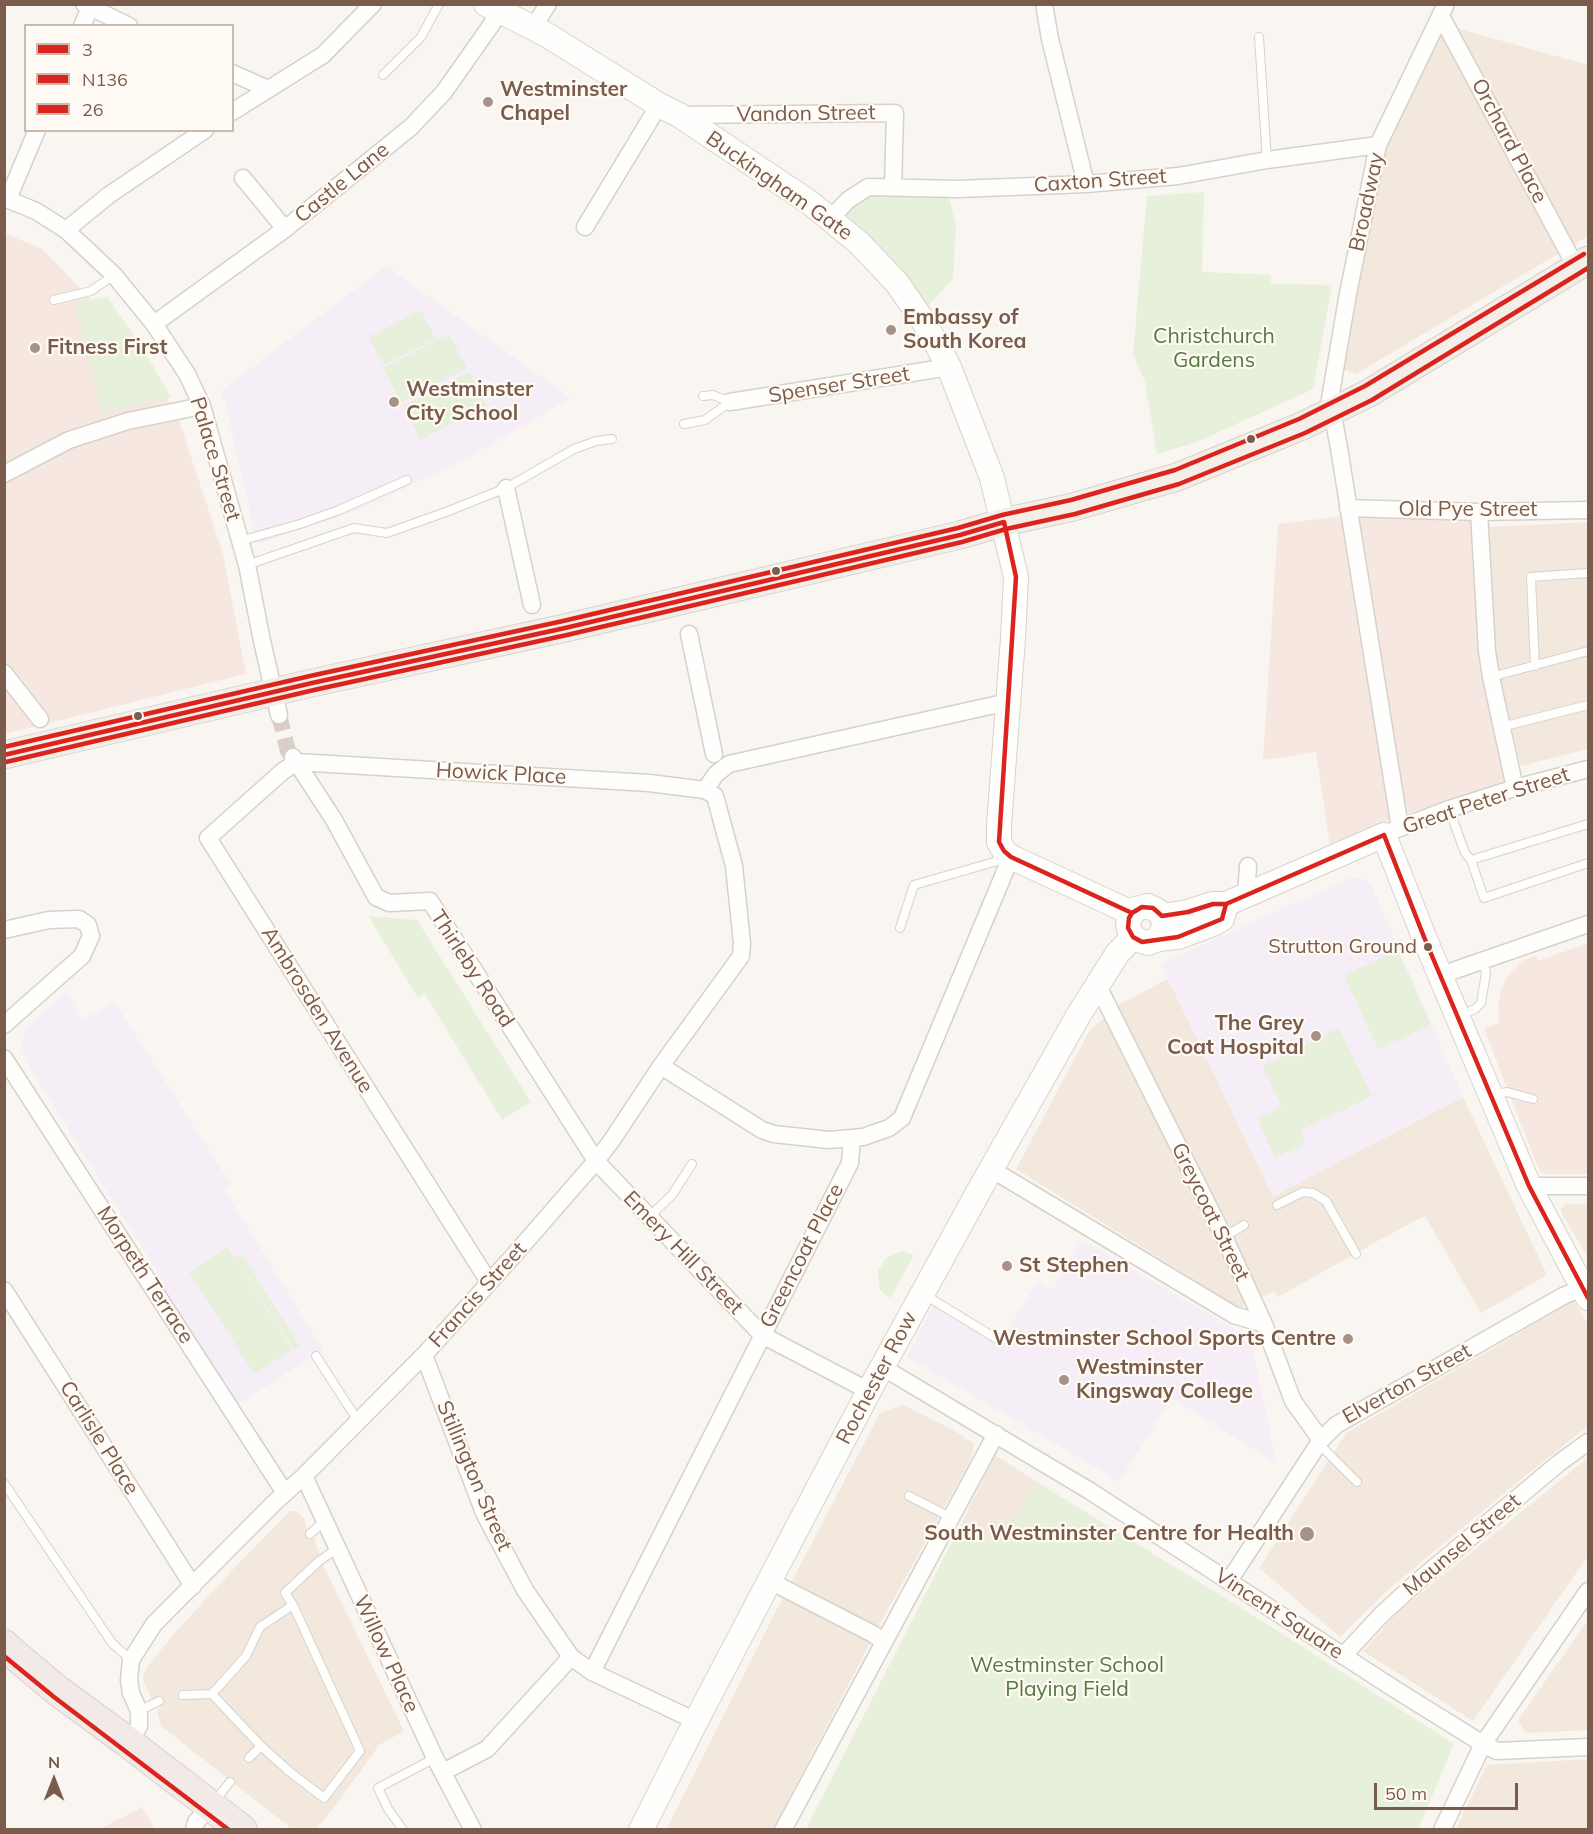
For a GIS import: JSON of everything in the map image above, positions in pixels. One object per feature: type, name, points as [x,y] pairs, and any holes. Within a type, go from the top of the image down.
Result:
[{"type":"highway","points":[[4,1645],[58,1691],[129,1743],[202,1818],[242,1830]]},
{"type":"main road","name":"Buckingham Gate","points":[[494,8],[547,35],[669,110],[831,218],[859,243],[897,283],[926,325],[949,367],[992,478],[1016,577],[1014,638],[999,838],[1004,851],[1011,857]]},
{"type":"main road","points":[[4,755],[276,703],[576,625],[1072,507],[1177,477],[1302,426],[1369,393],[1582,264]]},
{"type":"main road","points":[[1160,927],[1178,937],[1222,919],[1236,900],[1392,831],[1424,937],[1490,1096],[1529,1186],[1585,1293]]},
{"type":"main road","points":[[1011,857],[1132,913]]},
{"type":"main road","points":[[1148,906],[1158,911],[1160,927],[1148,943],[1133,937],[1128,928],[1132,913],[1136,909],[1148,906]]},
{"type":"main road","name":"Rochester Row","points":[[641,1830],[696,1721],[922,1293],[1097,984],[1117,954],[1133,937]]},
{"type":"street","points":[[234,111],[323,55],[373,4]]},
{"type":"street","points":[[533,28],[548,4]]},
{"type":"street","points":[[1044,4],[1050,39],[1086,184]]},
{"type":"street","points":[[82,24],[87,6],[125,24]]},
{"type":"street","name":"Castle Lane","points":[[154,324],[285,229],[411,127],[444,92],[494,8]]},
{"type":"street","name":"Broadway","points":[[1332,411],[1330,393],[1378,145],[1444,10]]},
{"type":"street","name":"Orchard Place","points":[[1444,10],[1582,264]]},
{"type":"street","points":[[234,75],[268,89]]},
{"type":"street","points":[[585,227],[669,110]]},
{"type":"street","name":"Vandon Street","points":[[669,110],[895,113],[893,188]]},
{"type":"street","points":[[6,198],[36,132]]},
{"type":"street","points":[[66,230],[109,195],[202,132]]},
{"type":"street","name":"Caxton Street","points":[[831,218],[848,200],[868,187],[958,189],[1086,184],[1178,176],[1267,160],[1378,145]]},
{"type":"street","points":[[243,178],[285,229]]},
{"type":"street","name":"Palace Street","points":[[6,198],[36,211],[66,230],[114,275],[154,324],[187,374],[202,406],[247,565],[276,703]]},
{"type":"street","name":"Spenser Street","points":[[730,402],[949,367]]},
{"type":"street","points":[[4,474],[69,440],[128,420],[202,406]]},
{"type":"street","points":[[1332,411],[1394,795],[1392,831]]},
{"type":"street","points":[[506,488],[532,605]]},
{"type":"street","name":"Old Pye Street","points":[[1348,508],[1479,512],[1588,510]]},
{"type":"street","points":[[1479,512],[1487,651],[1515,788]]},
{"type":"street","points":[[689,634],[714,754]]},
{"type":"street","points":[[4,673],[40,719]]},
{"type":"street","points":[[710,793],[716,774],[729,764],[1008,702]]},
{"type":"street","name":"Howick Place","points":[[294,758],[649,783],[710,793]]},
{"type":"street","name":"Thirleby Road","points":[[294,758],[334,820],[376,897],[389,903],[430,902],[596,1161]]},
{"type":"street","name":"Ambrosden Avenue","points":[[294,758],[283,771],[208,838],[489,1282]]},
{"type":"street","name":"Great Peter Street","points":[[1392,831],[1449,809],[1515,788],[1588,769]]},
{"type":"street","name":"Francis Street","points":[[131,1660],[154,1624],[424,1355],[596,1161],[661,1066],[741,957],[741,932],[734,866],[710,793]]},
{"type":"street","points":[[661,1066],[762,1130],[774,1134],[829,1140],[872,1135],[889,1128],[902,1118],[1011,857]]},
{"type":"street","points":[[1236,900],[1248,866]]},
{"type":"street","points":[[4,930],[49,920],[79,919],[88,925],[91,936],[82,956],[4,1025]]},
{"type":"street","points":[[1441,975],[1588,924]]},
{"type":"street","name":"Greycoat Street","points":[[1097,984],[1224,1237],[1264,1324],[1293,1401],[1320,1442]]},
{"type":"street","name":"Morpeth Terrace","points":[[4,1058],[285,1493]]},
{"type":"street","name":"Greencoat Place","points":[[592,1672],[850,1163],[852,1138]]},
{"type":"street","name":"Emery Hill Street","points":[[596,1161],[762,1335],[869,1391]]},
{"type":"street","points":[[991,1169],[1234,1315],[1264,1324]]},
{"type":"street","points":[[1529,1186],[1588,1186]]},
{"type":"street","name":"Carlisle Place","points":[[4,1290],[192,1586]]},
{"type":"street","name":"Elverton Street","points":[[1229,1581],[1320,1442],[1336,1425],[1563,1296],[1585,1293]]},
{"type":"street","name":"Stillington Street","points":[[424,1355],[484,1513],[525,1590],[571,1657],[592,1672],[696,1721]]},
{"type":"street","name":"Vincent Square","points":[[882,1367],[1090,1491],[1483,1744],[1497,1751],[1588,1747]]},
{"type":"street","points":[[783,1830],[996,1434]]},
{"type":"street","name":"Maunsel Street","points":[[1343,1656],[1382,1614],[1417,1582],[1588,1442]]},
{"type":"street","name":"Willow Place","points":[[304,1476],[439,1765],[473,1830]]},
{"type":"street","points":[[770,1581],[884,1641]]},
{"type":"street","points":[[1442,1830],[1483,1744],[1588,1591]]},
{"type":"street","points":[[439,1765],[487,1749],[571,1657]]},
{"type":"street","points":[[129,1743],[139,1726],[139,1711],[131,1693],[129,1680],[131,1660]]},
{"type":"lane","points":[[383,75],[421,38],[439,4]]},
{"type":"lane","points":[[1259,37],[1267,160]]},
{"type":"lane","points":[[54,300],[91,291],[114,275]]},
{"type":"lane","points":[[703,396],[713,395],[730,402]]},
{"type":"lane","points":[[684,424],[705,420],[730,402]]},
{"type":"lane","points":[[247,565],[354,528],[387,533],[506,488],[574,449],[596,441],[612,439]]},
{"type":"lane","points":[[240,541],[339,510],[407,480]]},
{"type":"lane","points":[[1535,666],[1531,577],[1588,573]]},
{"type":"lane","points":[[1491,677],[1588,651]]},
{"type":"lane","points":[[1501,727],[1588,705]]},
{"type":"lane","points":[[1449,809],[1465,853],[1471,860],[1484,898],[1588,863]]},
{"type":"lane","points":[[1471,860],[1588,824]]},
{"type":"lane","points":[[900,928],[914,885],[1011,857]]},
{"type":"lane","points":[[1458,1017],[1475,1009],[1481,1002],[1486,973],[1484,961]]},
{"type":"lane","points":[[1490,1096],[1507,1092],[1533,1099]]},
{"type":"lane","points":[[649,1217],[672,1195],[692,1164]]},
{"type":"lane","points":[[1277,1205],[1303,1192],[1313,1193],[1326,1201],[1356,1254]]},
{"type":"lane","points":[[1224,1237],[1244,1225]]},
{"type":"lane","points":[[922,1293],[997,1339]]},
{"type":"lane","points":[[316,1356],[358,1421]]},
{"type":"lane","points":[[1320,1442],[1357,1482]]},
{"type":"lane","points":[[4,1483],[112,1643],[131,1660]]},
{"type":"lane","points":[[909,1496],[950,1517]]},
{"type":"lane","points":[[310,1534],[325,1520]]},
{"type":"lane","points":[[212,1694],[290,1773],[324,1798],[360,1751],[293,1605],[285,1593],[319,1561],[338,1548]]},
{"type":"lane","points":[[183,1695],[212,1694],[246,1656],[260,1627],[293,1605]]},
{"type":"lane","points":[[139,1711],[159,1701]]},
{"type":"lane","points":[[249,1758],[261,1746]]},
{"type":"lane","points":[[403,1830],[388,1809],[378,1788],[439,1765]]},
{"type":"lane","points":[[202,1818],[230,1782]]},
{"type":"shaded area","points":[[1452,27],[1588,65],[1588,236],[1356,374],[1338,368],[1387,144],[1441,33]]},
{"type":"shaded area","points":[[4,233],[42,249],[136,344],[178,417],[223,554],[246,674],[5,734]]},
{"type":"shaded area","name":"Westminster City School","points":[[386,266],[571,398],[474,454],[379,501],[257,544],[221,391]]},
{"type":"shaded area","points":[[1361,514],[1472,516],[1472,559],[1485,677],[1506,781],[1379,824],[1330,847],[1316,752],[1263,760],[1278,524]]},
{"type":"shaded area","points":[[1588,522],[1588,749],[1521,766],[1497,665],[1489,527]]},
{"type":"shaded area","name":"The Grey Coat Hospital","points":[[1352,877],[1370,883],[1463,1097],[1273,1197],[1161,964]]},
{"type":"shaded area","points":[[1588,943],[1588,1174],[1546,1174],[1541,1172],[1537,1165],[1484,1029],[1500,1022],[1498,1005],[1501,990],[1508,975],[1522,961],[1536,955],[1538,961]]},
{"type":"shaded area","points":[[1168,979],[1273,1196],[1463,1097],[1547,1275],[1481,1313],[1425,1216],[1278,1297],[1274,1291],[1240,1308],[1016,1169],[1090,1030],[1122,1003]]},
{"type":"shaded area","points":[[66,991],[83,1020],[115,1002],[231,1185],[224,1189],[323,1350],[235,1406],[160,1285],[164,1282],[20,1052],[24,1032]]},
{"type":"shaded area","points":[[1566,1204],[1588,1204],[1588,1258],[1561,1212]]},
{"type":"shaded area","name":"Westminster Kingsway College","points":[[1081,1239],[1247,1337],[1251,1344],[1277,1464],[1172,1398],[1119,1481],[907,1357],[936,1301],[1002,1339],[1037,1282],[1052,1290]]},
{"type":"shaded area","points":[[1573,1300],[1588,1324],[1588,1426],[1390,1588],[1340,1637],[1259,1568],[1346,1433]]},
{"type":"shaded area","points":[[903,1405],[955,1431],[974,1444],[971,1459],[880,1624],[773,1829],[666,1830],[774,1615],[880,1413]]},
{"type":"shaded area","points":[[995,1455],[1037,1482],[999,1545],[962,1522]]},
{"type":"shaded area","points":[[1588,1458],[1588,1556],[1473,1721],[1363,1651],[1394,1616]]},
{"type":"shaded area","points":[[290,1511],[296,1511],[304,1518],[324,1567],[404,1731],[379,1745],[316,1829],[292,1829],[161,1726],[157,1710],[161,1707],[157,1697],[151,1698],[143,1679],[145,1670],[171,1637]]},
{"type":"shaded area","points":[[1588,1620],[1588,1730],[1526,1733],[1518,1720]]},
{"type":"shaded area","points":[[1588,1759],[1588,1829],[1456,1829],[1487,1765]]},
{"type":"shaded area","points":[[142,1807],[155,1829],[99,1829],[137,1810]]},
{"type":"green space","points":[[852,185],[949,198],[956,225],[953,279],[925,309],[845,220]]},
{"type":"green space","name":"Christchurch Gardens","points":[[1204,192],[1202,272],[1271,275],[1271,284],[1332,285],[1313,389],[1197,442],[1157,454],[1145,382],[1133,354],[1147,196]]},
{"type":"green space","points":[[107,297],[142,347],[171,397],[103,413],[75,302]]},
{"type":"green space","points":[[421,310],[436,339],[384,365],[369,337]]},
{"type":"green space","points":[[449,334],[467,368],[401,402],[383,368]]},
{"type":"green space","points":[[469,372],[487,406],[421,440],[403,406]]},
{"type":"green space","points":[[368,916],[417,920],[531,1102],[502,1120],[425,994],[418,998]]},
{"type":"green space","points":[[1398,951],[1431,1025],[1378,1049],[1344,975]]},
{"type":"green space","points":[[1339,1028],[1372,1096],[1300,1131],[1305,1144],[1275,1158],[1257,1118],[1282,1106],[1262,1066]]},
{"type":"green space","points":[[227,1247],[292,1350],[254,1374],[189,1272]]},
{"type":"green space","points":[[902,1251],[914,1255],[890,1298],[880,1290],[878,1271],[886,1258]]},
{"type":"green space","points":[[241,1253],[300,1346],[294,1350],[234,1257]]},
{"type":"green space","name":"Westminster School Playing Field","points":[[1037,1482],[1259,1619],[1454,1744],[1418,1829],[806,1829],[962,1522],[999,1544]]},
{"type":"tunnel","points":[[279,715],[288,751],[291,754]]},
{"type":"transit line","name":"26","points":[[4,747],[310,676],[563,621],[958,528],[1002,515],[1071,500],[1175,470],[1299,419],[1365,386],[1584,254]]},
{"type":"transit line","name":"N136","points":[[6,762],[314,690],[567,635],[962,542],[1006,529],[1075,514],[1179,484],[1305,433],[1372,400],[1588,268]]},
{"type":"transit line","name":"3","points":[[1004,522],[1016,577],[999,842],[1011,857],[1132,913]]},
{"type":"transit line","name":"3","points":[[4,755],[312,683],[565,628],[960,535],[1004,522]]},
{"type":"transit line","name":"3","points":[[1384,835],[1424,937],[1529,1186],[1588,1298]]},
{"type":"transit line","name":"3","points":[[1226,904],[1384,835]]},
{"type":"transit line","name":"3","points":[[1213,904],[1226,904],[1222,919],[1178,937],[1142,942],[1133,937],[1128,928],[1132,913],[1142,907],[1153,908],[1162,916],[1188,912],[1213,904]]},
{"type":"transit line","name":"N136","points":[[4,1656],[54,1697],[229,1830]]},
{"type":"place","name":"Westminster Chapel","points":[[488,102]]},
{"type":"place","name":"Embassy of South Korea","points":[[891,330]]},
{"type":"place","name":"Fitness First","points":[[35,348]]},
{"type":"place","name":"Westminster City School","points":[[394,402]]},
{"type":"place","name":"Strutton Ground","points":[[1428,947]]},
{"type":"place","name":"The Grey Coat Hospital","points":[[1316,1036]]},
{"type":"place","name":"St Stephen","points":[[1007,1266]]},
{"type":"place","name":"Westminster School Sports Centre","points":[[1348,1339]]},
{"type":"place","name":"Westminster Kingsway College","points":[[1064,1380]]},
{"type":"place","name":"South Westminster Centre for Health","points":[[1307,1534]]}]
